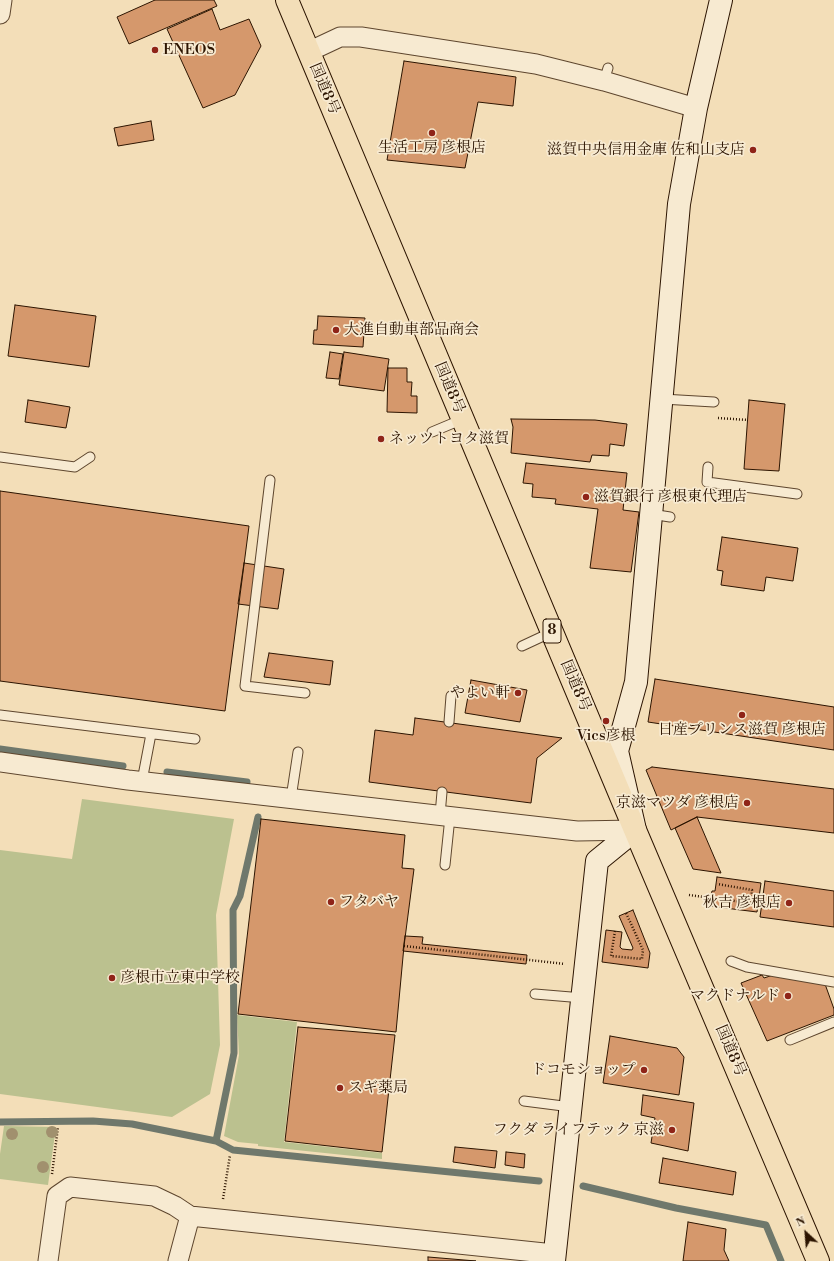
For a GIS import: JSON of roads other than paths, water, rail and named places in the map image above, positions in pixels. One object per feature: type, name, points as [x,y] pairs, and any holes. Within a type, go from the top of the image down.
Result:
[{"type":"highway","name":"国道8号","points":[[287,0],[635,830],[818,1261]]},
{"type":"street","points":[[0,14],[2,0]]},
{"type":"street","points":[[635,830],[617,750],[636,682],[661,515],[662,399],[679,204],[696,108],[721,0]]},
{"type":"street","points":[[308,52],[340,37],[361,37],[606,74],[696,108]]},
{"type":"street","points":[[0,762],[142,781],[577,831],[635,830]]},
{"type":"street","points":[[46,1253],[57,1196],[70,1187],[154,1196],[175,1206],[190,1216],[554,1258],[597,861],[635,830]]},
{"type":"street","points":[[178,1261],[190,1216]]},
{"type":"lane","points":[[662,399],[714,402]]},
{"type":"lane","points":[[432,432],[462,419]]},
{"type":"lane","points":[[0,457],[75,467],[90,457]]},
{"type":"lane","points":[[708,467],[707,482],[797,494]]},
{"type":"lane","points":[[270,480],[245,686],[305,693]]},
{"type":"lane","points":[[522,646],[552,632]]},
{"type":"lane","points":[[449,722],[451,696]]},
{"type":"lane","points":[[0,714],[195,739]]},
{"type":"lane","points":[[142,781],[151,734]]},
{"type":"lane","points":[[291,798],[298,752]]},
{"type":"lane","points":[[442,792],[445,816],[445,865]]},
{"type":"lane","points":[[731,961],[748,967],[834,982]]},
{"type":"lane","points":[[535,994],[583,998]]},
{"type":"lane","points":[[790,1040],[834,1022]]},
{"type":"lane","points":[[524,1101],[571,1107]]},
{"type":"waterway","points":[[0,749],[123,766]]},
{"type":"waterway","points":[[167,772],[247,782]]},
{"type":"waterway","points":[[216,1141],[234,1053],[233,910],[240,896],[258,817]]},
{"type":"waterway","points":[[0,1122],[93,1121],[132,1124],[216,1141],[233,1150],[539,1181]]},
{"type":"waterway","points":[[583,1186],[676,1208],[766,1225],[781,1261]]},
{"type":"place","name":"ENEOS","points":[[155,50]]},
{"type":"place","name":"生活工房 彦根店","points":[[432,133]]},
{"type":"place","name":"滋賀中央信用金庫 佐和山支店","points":[[753,150]]},
{"type":"place","name":"大進自動車部品商会","points":[[336,330]]},
{"type":"place","name":"ネッツトヨタ滋賀","points":[[381,439]]},
{"type":"place","name":"滋賀銀行 彦根東代理店","points":[[586,497]]},
{"type":"place","name":"やよい軒","points":[[518,693]]},
{"type":"place","name":"日産プリンス滋賀 彦根店","points":[[742,715]]},
{"type":"place","name":"Vics彦根","points":[[606,721]]},
{"type":"place","name":"京滋マツダ 彦根店","points":[[747,803]]},
{"type":"place","name":"フタバヤ","points":[[331,902]]},
{"type":"place","name":"秋吉 彦根店","points":[[789,903]]},
{"type":"place","name":"彦根市立東中学校","points":[[112,978]]},
{"type":"place","name":"マクドナルド","points":[[788,996]]},
{"type":"place","name":"ドコモショップ","points":[[644,1070]]},
{"type":"place","name":"スギ薬局","points":[[340,1088]]},
{"type":"place","name":"フクダ ライフテック 京滋","points":[[672,1130]]}]
